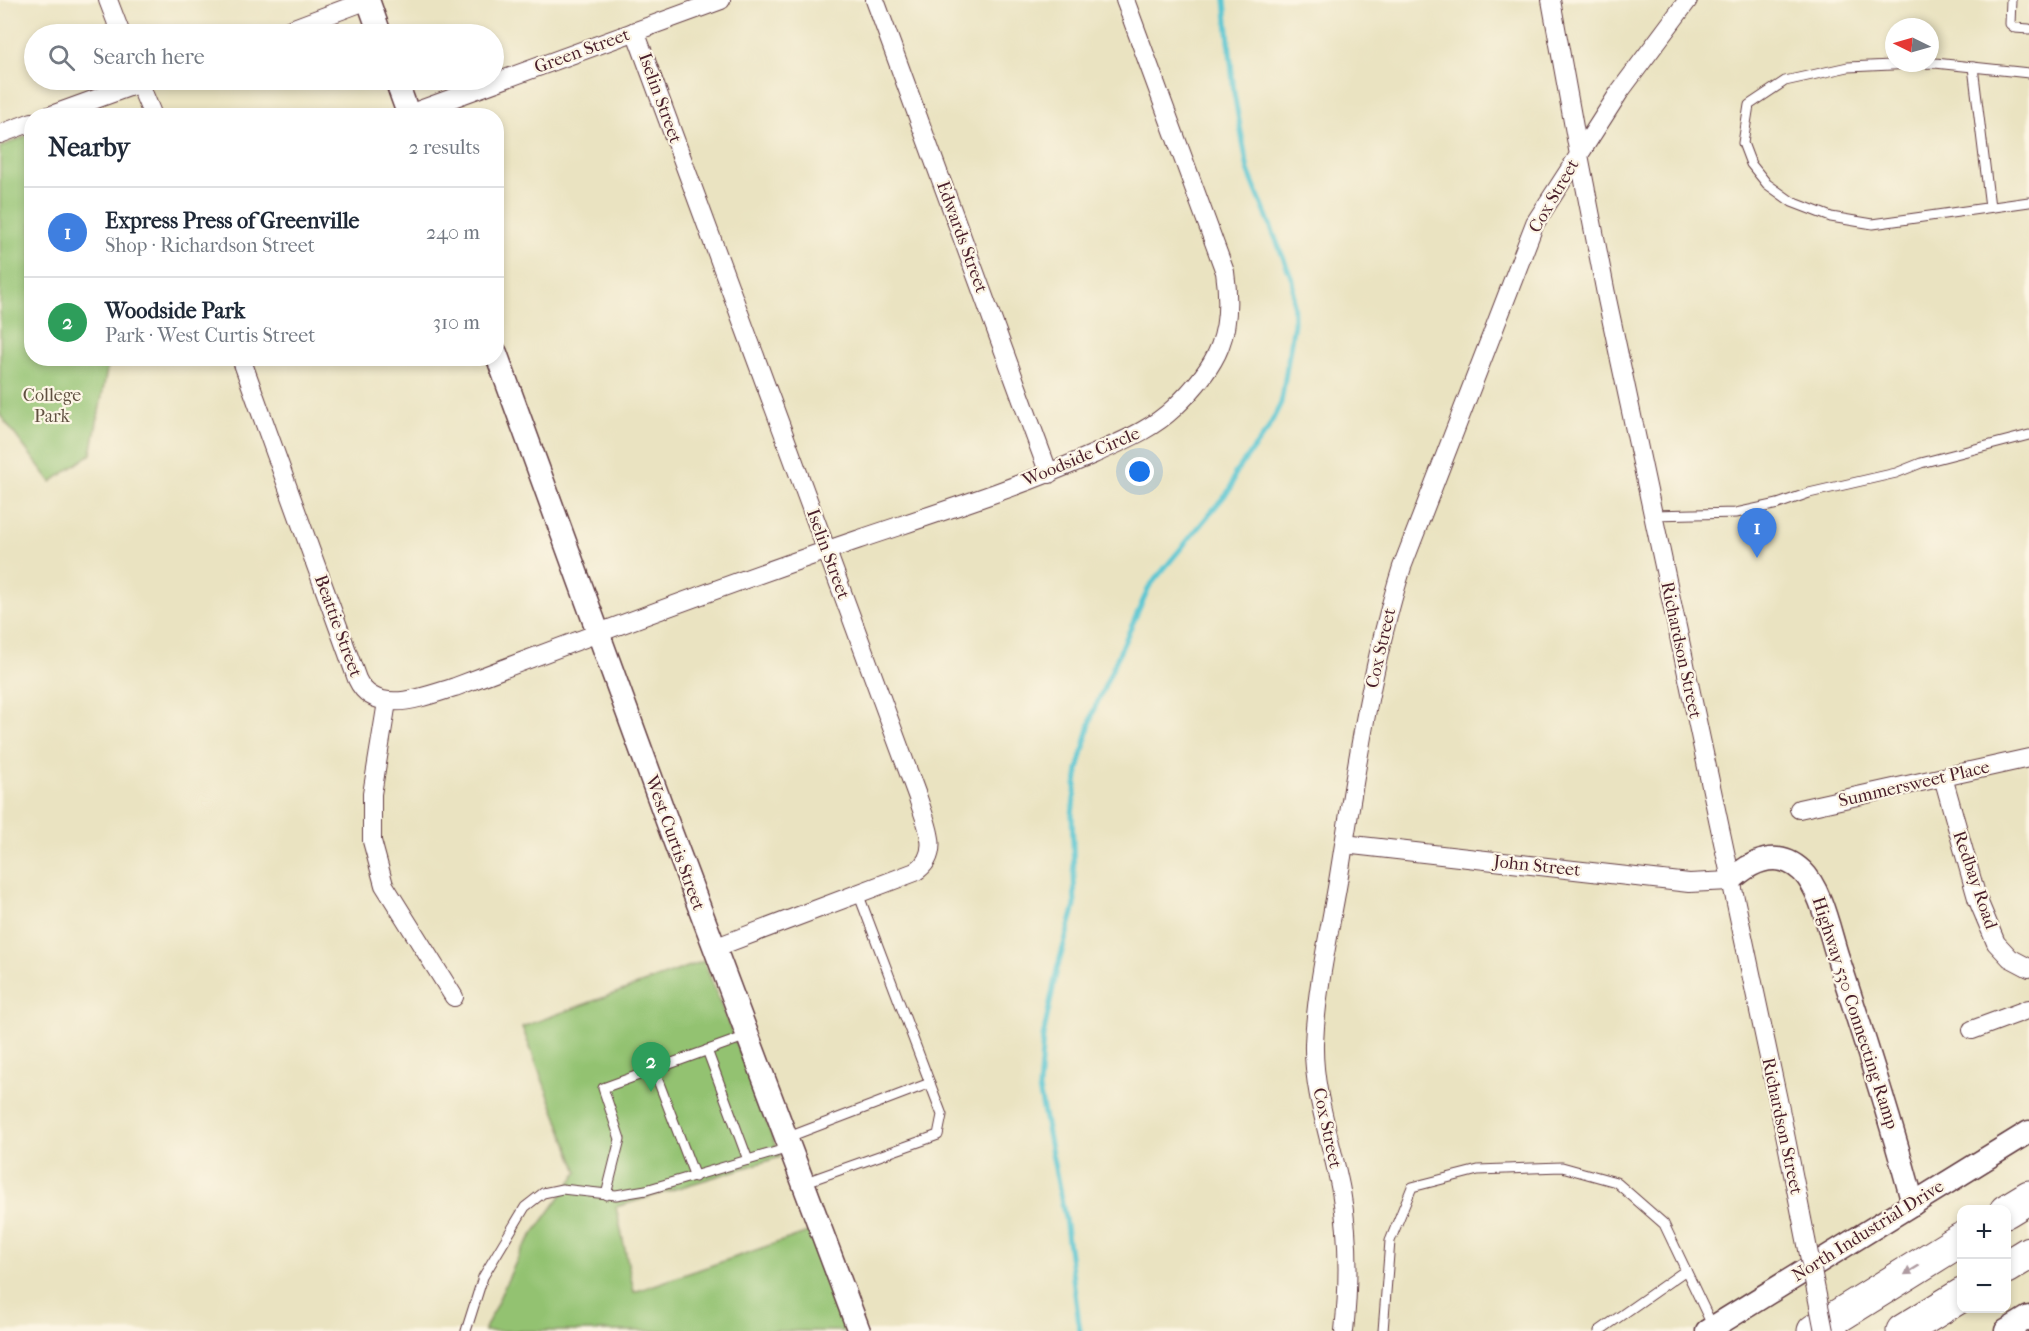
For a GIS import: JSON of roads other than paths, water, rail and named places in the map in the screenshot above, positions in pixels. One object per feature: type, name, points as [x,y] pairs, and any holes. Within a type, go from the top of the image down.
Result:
[{"type":"highway","points":[[2011,1208],[2029,1197]]},
{"type":"highway","points":[[1814,1331],[1957,1242]]},
{"type":"highway","points":[[2011,1263],[2029,1252]]},
{"type":"highway","points":[[1903,1331],[1957,1297]]},
{"type":"street","points":[[108,0],[117,24]]},
{"type":"street","points":[[304,24],[368,0],[376,24]]},
{"type":"street","name":"Green Street","points":[[504,80],[721,0]]},
{"type":"street","name":"Edwards Street","points":[[875,0],[1049,474]]},
{"type":"street","name":"Woodside Circle","points":[[599,633],[826,550],[1049,474],[1129,439],[1150,427],[1174,408],[1198,381],[1216,356],[1224,337],[1228,298],[1225,272],[1125,0]]},
{"type":"street","name":"Cox Street","points":[[1344,1331],[1347,1246],[1341,1192],[1319,1096],[1314,1044],[1318,1003],[1378,654],[1402,567],[1535,223],[1579,155],[1551,0]]},
{"type":"street","points":[[1579,155],[1620,91],[1688,0]]},
{"type":"street","name":"Iselin Street","points":[[635,31],[918,798],[932,847],[926,862],[915,872],[714,948]]},
{"type":"street","points":[[70,108],[116,90]]},
{"type":"street","points":[[145,90],[151,108]]},
{"type":"street","points":[[400,90],[406,108]]},
{"type":"street","name":"Green Street","points":[[428,108],[476,90]]},
{"type":"street","points":[[0,134],[24,125]]},
{"type":"street","name":"Richardson Street","points":[[1579,155],[1730,881],[1781,1114],[1824,1331]]},
{"type":"street","name":"Beattie Street","points":[[245,366],[357,680],[366,694],[387,702]]},
{"type":"street","name":"West Curtis Street","points":[[501,366],[714,948],[859,1331]]},
{"type":"street","points":[[454,997],[384,885],[372,841],[372,794],[387,702],[424,696],[455,687],[599,633]]},
{"type":"street","name":"Summersweet Place","points":[[1799,809],[2029,758]]},
{"type":"street","name":"Redbay Road","points":[[1942,777],[1977,898],[1996,943],[2010,958],[2029,968]]},
{"type":"street","name":"John Street","points":[[1344,844],[1689,883],[1730,881]]},
{"type":"street","name":"Highway 530 Connecting Ramp","points":[[1730,881],[1743,868],[1757,861],[1778,859],[1801,870],[1815,887],[1851,996],[1913,1204]]},
{"type":"street","points":[[1972,1030],[2029,1009]]},
{"type":"street","name":"North Industrial Drive","points":[[1710,1329],[2029,1132]]},
{"type":"street","points":[[2006,1331],[2029,1317]]},
{"type":"lane","points":[[2011,0],[2010,24],[2015,28],[2029,29]]},
{"type":"lane","points":[[2029,73],[1935,63],[1848,67],[1785,81],[1749,105],[1743,143],[1751,164],[1767,184],[1792,202],[1831,217],[1873,224],[2029,202]]},
{"type":"lane","points":[[1973,67],[1990,207]]},
{"type":"lane","points":[[1653,515],[1736,513],[1896,473],[1921,463],[2029,435]]},
{"type":"lane","points":[[803,1183],[938,1135],[942,1115],[858,893]]},
{"type":"lane","points":[[606,1195],[620,1139],[603,1088],[747,1036]]},
{"type":"lane","points":[[707,1050],[748,1160]]},
{"type":"lane","points":[[654,1070],[695,1177]]},
{"type":"lane","points":[[466,1331],[483,1277],[520,1216],[533,1199],[543,1193],[562,1189],[606,1195],[646,1190],[695,1177],[748,1160],[930,1083]]},
{"type":"lane","points":[[1383,1331],[1390,1241],[1412,1187],[1478,1170],[1562,1167],[1616,1182],[1664,1224],[1710,1329]]},
{"type":"lane","points":[[1599,1331],[1686,1270]]},
{"type":"waterway","points":[[1080,1331],[1065,1218],[1039,1089],[1043,1037],[1057,969],[1075,906],[1072,814],[1078,770],[1093,712],[1149,587],[1231,488],[1235,473],[1267,431],[1281,403],[1294,323],[1293,282],[1248,170],[1234,93],[1225,0]]},
{"type":"place","name":"Express Press of Greenville","points":[[1757,558]]},
{"type":"place","name":"Woodside Park","points":[[651,1092]]},
{"type":"park label","name":"College Park","points":[[52,405]]}]
